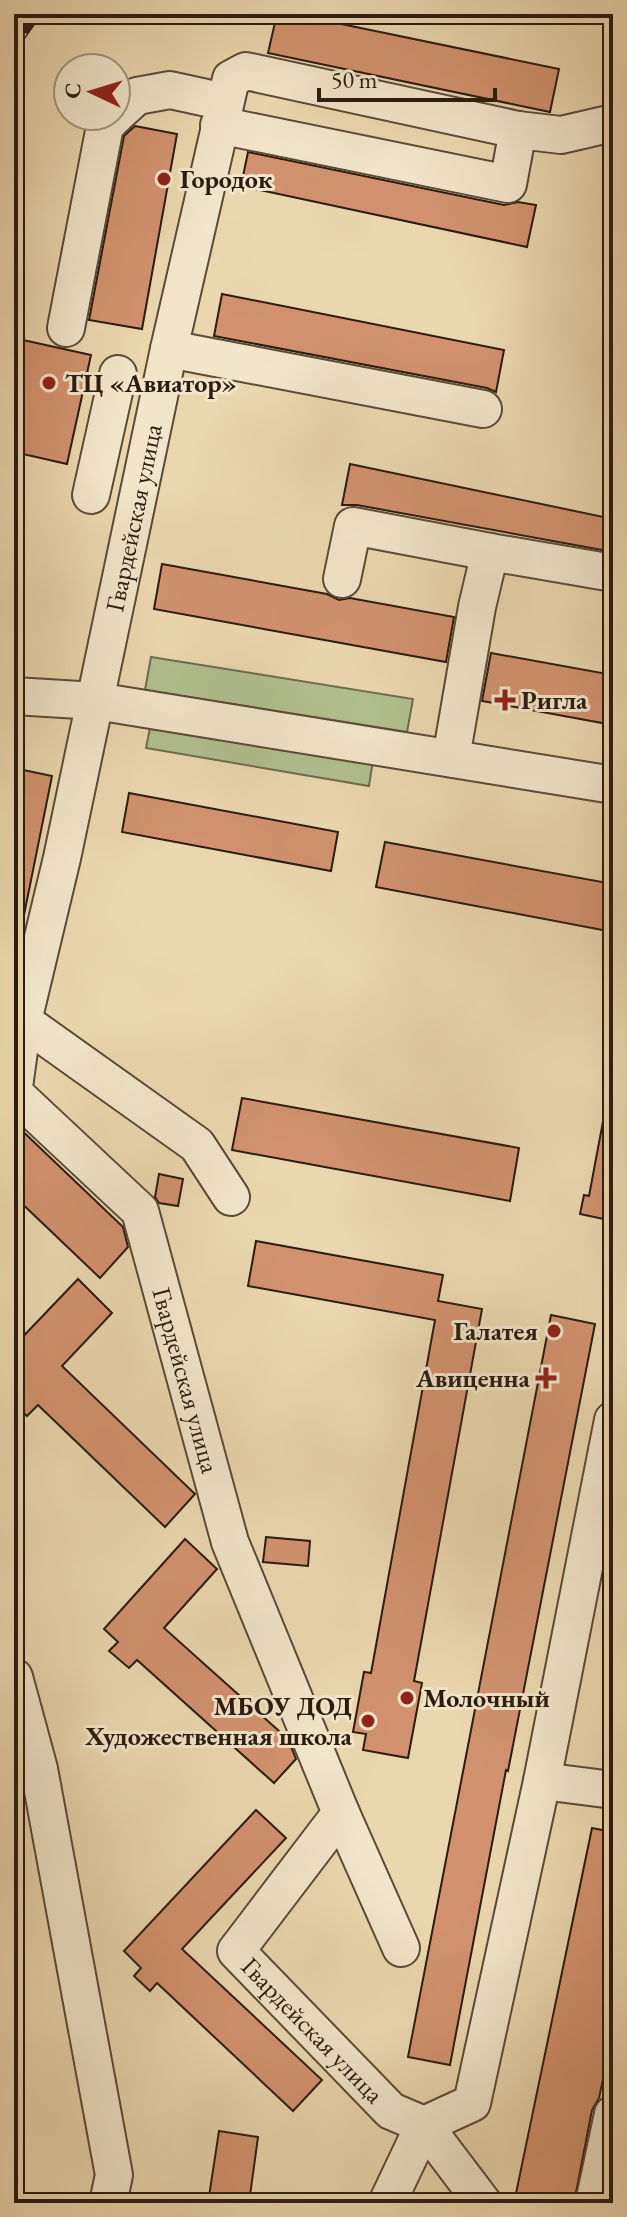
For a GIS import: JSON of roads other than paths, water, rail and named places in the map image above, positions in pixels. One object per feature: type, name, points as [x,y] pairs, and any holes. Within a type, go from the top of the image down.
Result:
[{"type":"street","name":"Гвардейская улица","points":[[14,1087],[23,1021],[62,858],[169,349],[231,79],[246,71],[518,130],[561,135],[613,123]]},
{"type":"street","points":[[132,101],[137,96],[170,90],[222,114],[508,184],[518,130]]},
{"type":"street","points":[[66,328],[104,132]]},
{"type":"street","points":[[169,349],[483,409]]},
{"type":"street","points":[[91,495],[118,374]]},
{"type":"street","points":[[342,579],[353,526],[613,573]]},
{"type":"street","points":[[451,758],[477,607],[490,552]]},
{"type":"street","points":[[14,696],[96,701],[613,785]]},
{"type":"street","points":[[23,1021],[197,1145],[231,1197]]},
{"type":"street","name":"Гвардейская улица","points":[[14,1093],[140,1211],[230,1542],[341,1813],[236,1951],[391,2111],[424,2125]]},
{"type":"street","points":[[387,2203],[424,2125],[472,2103],[542,1781],[613,1420]]},
{"type":"street","points":[[14,1677],[39,1769],[111,2189]]},
{"type":"street","points":[[542,1781],[613,1790]]},
{"type":"street","points":[[341,1813],[401,1948]]},
{"type":"street","points":[[594,2203],[613,2114]]},
{"type":"street","points":[[424,2125],[483,2203]]},
{"type":"railway","points":[[14,47],[37,14]]},
{"type":"place","name":"Городок","points":[[164,179]]},
{"type":"place","name":"ТЦ «Авиатор»","points":[[49,383]]},
{"type":"place","name":"Ригла","points":[[505,700]]},
{"type":"place","name":"Галатея","points":[[554,1331]]},
{"type":"place","name":"Авиценна","points":[[546,1378]]},
{"type":"place","name":"Молочный","points":[[407,1698]]},
{"type":"place","name":"МБОУ ДОД Художественная школа","points":[[368,1721]]}]
